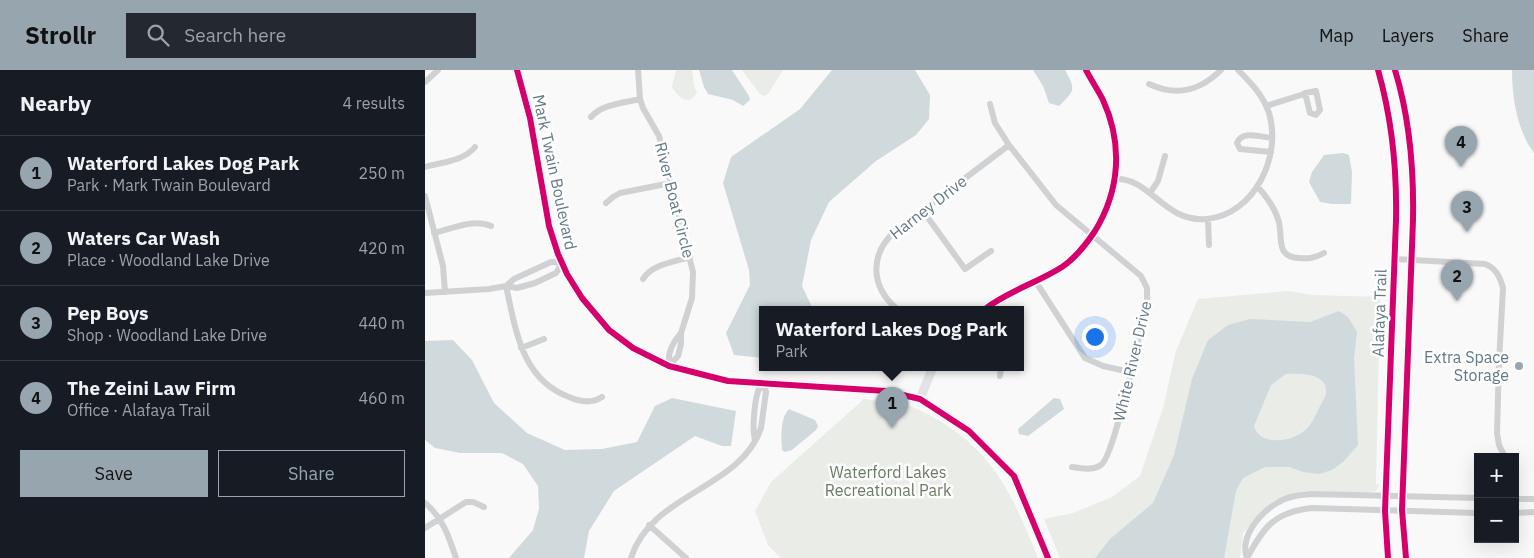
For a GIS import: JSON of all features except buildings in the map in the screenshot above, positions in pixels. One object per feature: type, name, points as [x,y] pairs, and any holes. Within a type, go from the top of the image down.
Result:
[{"type":"street","points":[[425,82],[439,70]]},
{"type":"street","name":"Mark Twain Boulevard","points":[[517,70],[530,118],[549,226],[562,264],[582,298],[609,330],[633,348],[669,366],[728,381],[886,391],[920,400],[969,431],[1014,476],[1048,558]]},
{"type":"street","name":"River Boat Circle","points":[[638,70],[639,99],[659,136],[694,279],[693,292],[681,333],[668,355],[669,366]]},
{"type":"street","points":[[990,306],[1006,295],[1036,282],[1064,266],[1093,234],[1106,212],[1115,179],[1115,144],[1109,118],[1102,100],[1085,70]]},
{"type":"street","points":[[1149,84],[1160,89],[1184,91],[1201,87],[1221,70]]},
{"type":"street","points":[[1115,179],[1124,178],[1137,184],[1163,205],[1179,214],[1192,218],[1208,219],[1225,214],[1243,203],[1257,186],[1268,165],[1272,138],[1271,124],[1266,106],[1257,89],[1238,70]]},
{"type":"street","name":"Alafaya Trail","points":[[1378,70],[1388,115],[1395,161],[1397,201],[1385,511],[1388,558]]},
{"type":"street","name":"Alafaya Trail","points":[[1395,70],[1407,121],[1412,159],[1413,200],[1402,510],[1406,558]]},
{"type":"street","points":[[1266,106],[1305,93],[1316,91],[1320,110],[1316,115],[1310,113],[1305,93]]},
{"type":"street","points":[[591,117],[598,110],[639,99]]},
{"type":"street","name":"White River Drive","points":[[990,104],[995,123],[1057,205],[1141,276],[1147,288],[1147,303],[1108,457],[1102,464],[1090,470],[1071,467]]},
{"type":"street","points":[[1271,152],[1241,149],[1237,143],[1239,138],[1244,135],[1272,138]]},
{"type":"street","name":"Harney Drive","points":[[894,306],[881,291],[876,276],[876,266],[880,252],[887,238],[1009,144]]},
{"type":"street","points":[[425,166],[462,157],[470,153],[475,147]]},
{"type":"street","points":[[1150,193],[1158,181],[1165,156]]},
{"type":"street","points":[[607,203],[613,196],[620,193],[671,183]]},
{"type":"street","points":[[1257,186],[1270,202],[1278,217],[1283,251],[1288,256],[1307,259],[1315,258],[1325,253]]},
{"type":"street","points":[[425,196],[444,273],[445,292]]},
{"type":"street","points":[[923,211],[965,269],[991,251]]},
{"type":"street","points":[[1208,219],[1209,245]]},
{"type":"street","points":[[434,233],[475,223],[491,226]]},
{"type":"street","points":[[643,279],[654,268],[690,257]]},
{"type":"street","points":[[1395,259],[1485,264],[1490,266],[1501,279],[1503,288],[1498,371],[1497,433],[1499,445],[1503,453]]},
{"type":"street","points":[[425,293],[489,289],[506,286],[517,288],[535,283],[557,273],[562,264],[551,262],[514,279],[506,286]]},
{"type":"street","points":[[1036,282],[1085,358],[1103,366],[1130,372]]},
{"type":"street","points":[[506,286],[521,348],[537,376],[558,392],[575,400],[585,402],[594,401],[602,397]]},
{"type":"street","points":[[521,348],[544,340]]},
{"type":"street","points":[[920,400],[931,371]]},
{"type":"street","points":[[1000,376],[1001,371]]},
{"type":"street","points":[[631,558],[638,541],[649,525],[659,516],[736,464],[748,452],[755,440],[753,429],[757,391],[763,383]]},
{"type":"street","points":[[1474,498],[1312,494],[1295,496],[1278,502],[1262,515],[1251,528],[1244,550],[1247,558],[1262,532],[1276,519],[1297,510],[1312,508],[1474,512]]},
{"type":"street","points":[[1519,499],[1534,500]]},
{"type":"street","points":[[425,528],[466,502],[473,502],[484,507]]},
{"type":"street","points":[[425,503],[439,518],[447,532],[456,558]]},
{"type":"street","points":[[1519,513],[1534,512]]},
{"type":"street","points":[[649,525],[686,558]]},
{"type":"green space","points":[[676,70],[692,70],[694,86],[697,92],[691,99],[687,100],[680,97],[672,87]]},
{"type":"green space","points":[[742,70],[783,70],[768,94],[764,96],[759,93]]},
{"type":"green space","points":[[1288,291],[1313,295],[1380,297],[1376,484],[1379,485],[1376,491],[1366,493],[1305,491],[1275,500],[1243,533],[1240,558],[1060,558],[1044,519],[1073,513],[1112,497],[1140,476],[1163,408],[1176,351],[1198,299]]},
{"type":"green space","name":"Waterford Lakes Recreational Park","points":[[864,399],[897,403],[918,409],[962,436],[991,465],[1002,482],[1021,518],[1038,558],[781,558],[768,545],[755,511],[771,482]]},
{"type":"shaded area","points":[[699,70],[732,70],[750,100],[743,106],[733,100],[708,94]]},
{"type":"shaded area","points":[[832,70],[915,70],[930,95],[929,119],[916,135],[876,161],[829,202],[811,240],[802,286],[812,306],[759,306],[759,358],[734,355],[726,333],[750,285],[749,270],[723,183],[731,157],[800,109]]},
{"type":"shaded area","points":[[1033,70],[1065,70],[1071,82],[1071,93],[1059,106],[1049,103],[1043,86]]},
{"type":"shaded area","points":[[1512,70],[1534,70],[1534,153],[1523,134],[1517,113],[1513,92]]},
{"type":"shaded area","points":[[1343,153],[1349,155],[1352,172],[1351,203],[1332,204],[1320,202],[1309,182],[1312,172],[1324,155]]},
{"type":"shaded area","points":[[1339,311],[1348,317],[1357,332],[1354,358],[1358,445],[1343,462],[1332,470],[1319,474],[1303,472],[1290,467],[1265,467],[1243,478],[1236,491],[1224,558],[1095,558],[1110,539],[1153,503],[1174,455],[1192,379],[1208,340],[1228,325],[1250,319],[1310,322]],"holes":[[[1286,374],[1305,374],[1318,378],[1325,386],[1325,398],[1313,420],[1303,432],[1283,440],[1268,439],[1262,437],[1254,426],[1271,385]]]},
{"type":"shaded area","points":[[453,340],[472,360],[494,403],[527,433],[565,450],[602,449],[637,442],[655,406],[672,398],[736,411],[731,446],[722,446],[695,436],[614,491],[589,531],[584,558],[509,558],[533,530],[539,509],[538,486],[523,464],[502,453],[460,453],[435,448],[425,440],[425,341]]},
{"type":"shaded area","points":[[1054,398],[1060,399],[1064,409],[1028,436],[1019,434],[1018,429]]},
{"type":"shaded area","points":[[789,409],[815,420],[818,426],[816,430],[792,450],[785,452],[782,450],[782,428],[784,418]]},
{"type":"cycle path","points":[[517,70],[530,118],[549,226],[558,254],[567,274],[582,298],[609,330],[633,348],[669,366],[728,381],[886,391],[920,399],[969,431],[1014,476],[1048,558]]},
{"type":"cycle path","points":[[990,306],[1067,264],[1095,231],[1110,199],[1116,167],[1114,133],[1103,100],[1086,70]]},
{"type":"cycle path","points":[[1378,70],[1390,126],[1396,201],[1385,511],[1388,558]]},
{"type":"cycle path","points":[[1395,70],[1408,126],[1413,182],[1402,510],[1406,558]]},
{"type":"place","name":"The Zeini Law Firm","points":[[1461,167]]},
{"type":"place","name":"Pep Boys","points":[[1467,232]]},
{"type":"place","name":"Waters Car Wash","points":[[1457,301]]},
{"type":"place","name":"Extra Space Storage","points":[[1519,366]]},
{"type":"place","name":"Waterford Lakes Dog Park","points":[[892,428]]}]
